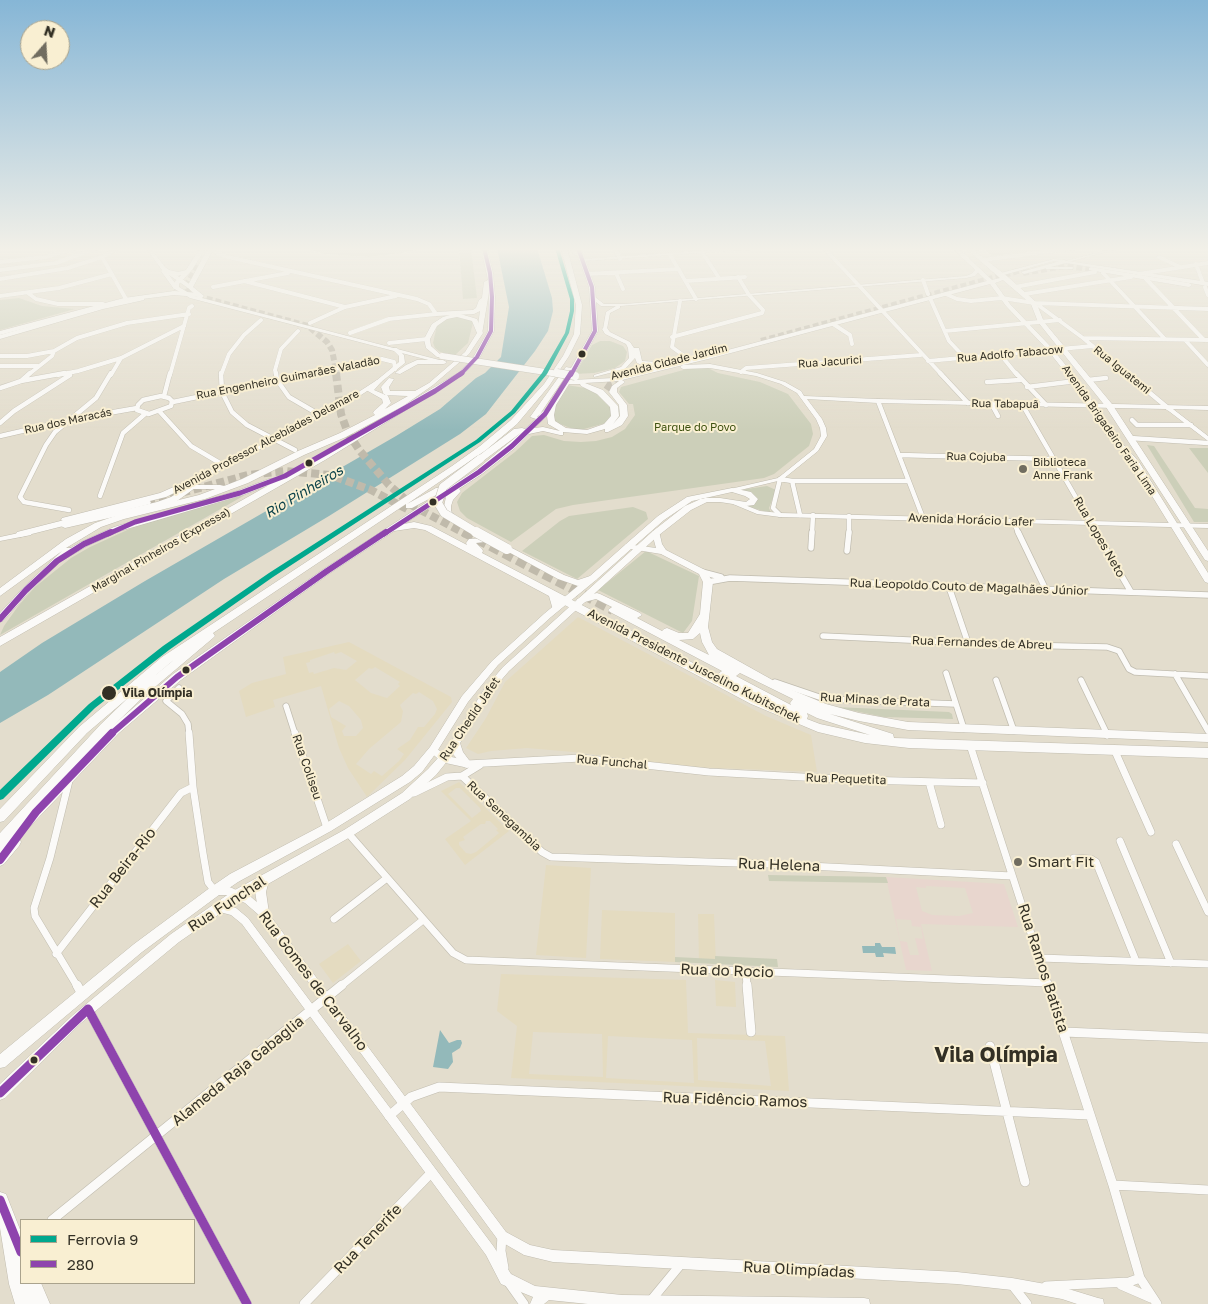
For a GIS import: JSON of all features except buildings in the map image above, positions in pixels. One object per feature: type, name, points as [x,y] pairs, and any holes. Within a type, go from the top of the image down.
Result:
[{"type":"highway","points":[[0,336],[96,309]]},
{"type":"highway","points":[[248,309],[395,350],[442,359],[572,380],[594,389],[609,401],[616,412],[611,423],[588,432],[564,430],[551,422],[550,415],[553,405],[587,348],[596,331],[594,309]]},
{"type":"highway","points":[[254,309],[389,343],[442,359]]},
{"type":"highway","points":[[436,314],[476,312],[478,309]]},
{"type":"highway","points":[[0,619],[26,590],[75,544],[140,515],[202,497],[245,481],[364,424],[419,392],[467,353],[480,333],[483,309]]},
{"type":"highway","name":"Marginal Pinheiros (Expressa)","points":[[0,642],[272,487],[450,382],[471,365],[482,350],[491,331],[493,309]]},
{"type":"highway","points":[[0,817],[60,752],[114,701],[166,660],[483,448],[514,422],[543,390],[573,345],[579,326],[578,309]]},
{"type":"highway","name":"Avenida Cidade Jardim","points":[[572,380],[614,380],[710,357],[882,309]]},
{"type":"highway","name":"Avenida Cidade Jardim","points":[[572,380],[584,378],[620,379],[664,364],[882,309]]},
{"type":"highway","name":"Avenida Brigadeiro Faria Lima","points":[[1012,309],[1076,381],[1104,425],[1136,464],[1208,580]]},
{"type":"highway","name":"Avenida Brigadeiro Faria Lima","points":[[1036,309],[1041,322],[1109,406],[1208,558]]},
{"type":"highway","points":[[436,314],[467,316],[475,320],[480,333]]},
{"type":"highway","points":[[442,359],[428,346],[427,339],[434,325],[445,318],[457,315]]},
{"type":"highway","points":[[595,317],[600,326],[622,335],[632,342],[637,350],[637,358],[641,363],[664,364]]},
{"type":"highway","points":[[349,556],[370,537],[524,432],[578,354],[595,317]]},
{"type":"highway","points":[[575,600],[594,596],[603,598],[678,636],[687,638],[694,634],[704,614],[708,582],[702,572],[663,552],[641,546],[629,546],[593,578],[575,582],[507,549],[452,519],[444,513],[438,503],[442,487],[517,431],[524,432],[540,429],[581,436],[603,432],[616,426],[624,416],[623,405],[613,392],[620,379],[849,318]]},
{"type":"highway","points":[[584,378],[607,374],[623,368],[630,362],[631,351],[628,343],[607,333],[605,329]]},
{"type":"highway","points":[[587,348],[600,340],[618,341],[631,351]]},
{"type":"highway","points":[[620,379],[710,357]]},
{"type":"highway","name":"Avenida Cidade Jardim","points":[[572,380],[597,385],[683,367],[710,357]]},
{"type":"highway","points":[[390,379],[385,387],[387,393],[419,392]]},
{"type":"highway","points":[[364,424],[387,403],[384,398],[370,390],[379,381]]},
{"type":"highway","points":[[481,458],[530,414],[542,396],[543,390]]},
{"type":"highway","points":[[603,432],[614,424],[620,414],[618,405],[608,394],[607,390]]},
{"type":"highway","points":[[517,554],[501,551],[481,540],[453,519],[447,511],[447,506],[452,495],[553,405]]},
{"type":"highway","points":[[1104,425],[1114,432],[1130,438]]},
{"type":"highway","points":[[59,560],[84,544],[117,529],[240,493],[270,482],[341,445]]},
{"type":"highway","points":[[1120,446],[1129,446],[1138,450]]},
{"type":"highway","points":[[0,849],[115,730],[177,677],[349,556],[479,472]]},
{"type":"highway","points":[[202,481],[204,484],[214,488]]},
{"type":"highway","points":[[183,487],[214,488],[245,481]]},
{"type":"highway","points":[[336,546],[439,490]]},
{"type":"highway","points":[[0,593],[69,541],[98,525],[121,517],[202,497]]},
{"type":"highway","points":[[20,534],[147,502]]},
{"type":"highway","name":"Avenida Presidente Juscelino Kubitschek","points":[[379,536],[401,527],[422,526],[554,594],[575,600],[784,714],[818,728],[865,739],[909,744],[1208,753]]},
{"type":"highway","points":[[656,533],[658,544],[663,552]]},
{"type":"highway","points":[[481,540],[472,541],[470,544],[489,560]]},
{"type":"highway","points":[[554,594],[556,608]]},
{"type":"highway","points":[[865,739],[809,719],[611,612],[800,706],[838,721],[909,744]]},
{"type":"highway","name":"Avenida Presidente Juscelino Kubitschek","points":[[704,614],[705,636],[714,652],[741,669],[790,694],[824,708],[908,726],[1208,738]]},
{"type":"highway","points":[[0,841],[104,726],[232,615]]},
{"type":"highway","points":[[838,721],[872,726],[908,726]]},
{"type":"highway","points":[[0,860],[36,812]]},
{"type":"highway","points":[[0,1200],[7,1220],[20,1246]]},
{"type":"highway","points":[[7,1220],[18,1284],[24,1304]]},
{"type":"highway","points":[[33,1284],[41,1304]]},
{"type":"main road","points":[[0,336],[81,309]]},
{"type":"main road","points":[[0,336],[102,309]]},
{"type":"main road","points":[[395,350],[403,359],[402,363],[395,369]]},
{"type":"main road","points":[[359,394],[390,379],[413,364],[442,359]]},
{"type":"main road","name":"Avenida Professor Alcebíades Delamare","points":[[0,540],[81,516],[163,495],[183,487],[359,394],[395,369]]},
{"type":"main road","points":[[20,534],[159,504],[174,499],[225,466]]},
{"type":"main road","points":[[575,600],[688,508],[699,502],[720,500],[748,504],[754,499],[748,494],[732,490],[697,496],[685,501],[629,546]]},
{"type":"main road","points":[[575,600],[593,578]]},
{"type":"main road","name":"Rua Chedid Jafet","points":[[406,779],[418,769],[433,750],[470,691],[500,658],[556,608],[575,600]]},
{"type":"main road","name":"Rua Chedid Jafet","points":[[406,796],[444,759],[456,744],[483,697],[496,680],[575,600]]},
{"type":"main road","points":[[456,744],[458,754],[467,764]]},
{"type":"main road","name":"Rua Funchal","points":[[0,1062],[138,948],[215,891],[234,878],[328,828],[406,779]]},
{"type":"main road","name":"Rua Funchal","points":[[0,1093],[44,1048],[88,1009],[139,966],[217,908],[348,833],[406,796]]},
{"type":"main road","points":[[348,833],[346,823],[348,820],[370,802]]},
{"type":"main road","points":[[263,880],[260,892],[263,913]]},
{"type":"street","points":[[137,408],[138,412],[145,414],[160,412],[169,408],[172,402],[171,398],[164,396],[191,309]]},
{"type":"street","points":[[310,323],[341,309]]},
{"type":"street","points":[[433,309],[436,314],[434,325]]},
{"type":"street","points":[[605,329],[608,312],[616,309]]},
{"type":"street","points":[[678,309],[672,337],[672,347],[687,358]]},
{"type":"street","points":[[672,337],[758,315],[762,313],[762,309]]},
{"type":"street","points":[[882,309],[921,355],[968,403]]},
{"type":"street","points":[[935,309],[955,349],[965,358]]},
{"type":"street","name":"Rua Iguatemi","points":[[1045,309],[1208,439]]},
{"type":"street","points":[[1137,309],[1165,340]]},
{"type":"street","points":[[1175,309],[1206,340]]},
{"type":"street","points":[[0,356],[27,356],[54,351],[77,338],[111,327],[148,319],[189,314]]},
{"type":"street","points":[[350,333],[389,319],[436,314]]},
{"type":"street","points":[[262,320],[244,335],[229,354],[221,373],[222,392],[232,412],[247,425],[295,450]]},
{"type":"street","points":[[945,330],[1060,320]]},
{"type":"street","points":[[833,324],[850,335],[852,344]]},
{"type":"street","points":[[0,388],[21,381],[78,371],[121,358],[184,328]]},
{"type":"street","points":[[298,331],[281,349],[275,370],[277,380],[289,397],[320,414]]},
{"type":"street","points":[[1083,338],[1206,340]]},
{"type":"street","points":[[389,343],[427,339]]},
{"type":"street","points":[[1185,340],[1208,364]]},
{"type":"street","name":"Rua Adolfo Tabacow","points":[[928,362],[1093,346]]},
{"type":"street","points":[[21,381],[52,356],[54,351]]},
{"type":"street","points":[[1000,354],[1020,380],[1046,405]]},
{"type":"street","name":"Rua Jacurici","points":[[742,372],[746,368],[921,355]]},
{"type":"street","points":[[69,510],[24,502],[20,497],[46,445],[67,421],[96,398],[121,358]]},
{"type":"street","name":"Rua Engenheiro Guimarães Valadão","points":[[172,402],[382,358],[394,362],[395,369]]},
{"type":"street","points":[[683,367],[702,365],[742,372],[783,383],[799,392],[819,419],[824,436],[816,450],[780,479],[773,508],[780,515]]},
{"type":"street","points":[[0,366],[38,366]]},
{"type":"street","points":[[0,423],[14,410],[78,371]]},
{"type":"street","points":[[1088,380],[1106,378]]},
{"type":"street","points":[[987,382],[1020,380]]},
{"type":"street","points":[[1027,387],[1076,381]]},
{"type":"street","name":"Rua dos Maracás","points":[[0,436],[137,408],[140,403],[147,399],[164,396]]},
{"type":"street","name":"Rua Tabapuã","points":[[802,397],[878,401],[1208,408]]},
{"type":"street","points":[[878,401],[922,518]]},
{"type":"street","points":[[991,404],[998,416]]},
{"type":"street","name":"Rua Lopes Neto","points":[[1022,404],[1131,592]]},
{"type":"street","points":[[160,412],[191,446],[225,466]]},
{"type":"street","points":[[100,496],[123,433],[145,414]]},
{"type":"street","points":[[1132,420],[1137,425],[1191,425]]},
{"type":"street","points":[[1130,438],[1208,443]]},
{"type":"street","name":"Rua Cojuba","points":[[899,455],[1053,459]]},
{"type":"street","points":[[732,490],[780,479],[792,481],[908,481]]},
{"type":"street","points":[[792,481],[800,515]]},
{"type":"street","name":"Avenida Horácio Lafer","points":[[735,503],[759,513],[780,515],[1208,526]]},
{"type":"street","points":[[811,548],[813,515]]},
{"type":"street","points":[[847,551],[849,516]]},
{"type":"street","points":[[1013,521],[1046,590]]},
{"type":"street","name":"Rua Leopoldo Couto de Magalhães Júnior","points":[[702,572],[730,578],[1208,595]]},
{"type":"street","name":"Rua Leopoldo Couto de Magalhães Júnior","points":[[708,582],[730,578]]},
{"type":"street","points":[[949,587],[968,643]]},
{"type":"street","name":"Rua Fernandes de Abreu","points":[[823,636],[1113,648],[1119,651],[1129,669],[1138,672],[1176,674]]},
{"type":"street","name":"Rua Minas de Prata","points":[[741,669],[809,695],[825,699],[955,704]]},
{"type":"street","points":[[946,673],[964,729]]},
{"type":"street","points":[[1176,674],[1208,676]]},
{"type":"street","points":[[1176,674],[1208,731]]},
{"type":"street","points":[[996,680],[1014,731]]},
{"type":"street","points":[[1081,680],[1107,734]]},
{"type":"street","points":[[179,688],[166,701],[168,705],[182,714],[188,724],[193,787],[208,882],[215,891]]},
{"type":"street","name":"Rua Coliseu","points":[[286,706],[328,828]]},
{"type":"street","name":"Rua Ramos Batista","points":[[970,745],[1064,1032],[1140,1278],[1155,1302]]},
{"type":"street","points":[[1114,749],[1151,832]]},
{"type":"street","name":"Rua Funchal","points":[[433,750],[444,759],[467,764],[581,758],[708,772]]},
{"type":"street","name":"Rua Funchal","points":[[406,796],[446,777],[462,776],[484,763]]},
{"type":"street","name":"Rua Pequetita","points":[[708,772],[983,783]]},
{"type":"street","points":[[71,775],[50,858],[34,908],[35,916],[56,954],[82,994]]},
{"type":"street","name":"Rua Senegambia","points":[[462,776],[547,856]]},
{"type":"street","points":[[929,782],[941,825]]},
{"type":"street","name":"Rua Beira-Rio","points":[[56,954],[174,803],[180,792],[193,787]]},
{"type":"street","name":"Rua do Rocio","points":[[348,833],[452,953],[466,960],[1048,983]]},
{"type":"street","points":[[1120,841],[1171,963]]},
{"type":"street","points":[[1176,844],[1208,912]]},
{"type":"street","name":"Rua Helena","points":[[547,856],[560,859],[768,864],[1012,876]]},
{"type":"street","points":[[1074,858],[1091,859],[1096,862],[1136,961]]},
{"type":"street","points":[[334,918],[387,878]]},
{"type":"street","name":"Rua Gomes de Carvalho","points":[[215,891],[229,892],[248,900],[263,913],[502,1236],[501,1251],[506,1279]]},
{"type":"street","name":"Rua Gomes de Carvalho","points":[[217,908],[233,911],[245,921],[490,1251],[506,1279],[524,1304]]},
{"type":"street","name":"Alameda Raja Gabaglia","points":[[53,1219],[423,920]]},
{"type":"street","points":[[1040,958],[1208,964]]},
{"type":"street","points":[[746,972],[751,1032]]},
{"type":"street","points":[[88,1009],[247,1304]]},
{"type":"street","points":[[1064,1032],[1208,1038]]},
{"type":"street","points":[[990,1046],[1025,1182]]},
{"type":"street","name":"Rua Fidêncio Ramos","points":[[388,1116],[404,1103],[428,1090],[439,1087],[1006,1110],[1090,1116]]},
{"type":"street","name":"Rua Tenerife","points":[[304,1304],[431,1173]]},
{"type":"street","points":[[1113,1186],[1208,1190]]},
{"type":"street","name":"Rua Olimpíadas","points":[[502,1236],[528,1251],[553,1256],[957,1278],[1012,1284],[1062,1293],[1098,1304]]},
{"type":"street","points":[[649,1303],[681,1264]]},
{"type":"street","name":"Rua Ramos Batista","points":[[1033,1288],[1062,1284],[1128,1282],[1140,1278]]},
{"type":"street","points":[[506,1279],[535,1292],[649,1303],[864,1304]]},
{"type":"street","name":"Rua Ramos Batista","points":[[1116,1283],[1131,1288],[1155,1302]]},
{"type":"street","points":[[1012,1284],[1027,1304]]},
{"type":"street","points":[[536,1304],[540,1298],[547,1294]]},
{"type":"shaded area","points":[[578,617],[766,716],[811,735],[817,772],[691,767],[527,748],[478,754],[466,748],[486,718],[505,682]]},
{"type":"shaded area","points":[[349,642],[451,697],[452,702],[405,760],[367,797],[348,768],[339,748],[321,686],[273,700],[275,707],[246,717],[239,691],[252,683],[286,674],[283,657]],"holes":[[[334,652],[335,654],[341,652],[357,661],[346,670],[334,668],[314,674],[313,672],[309,673],[306,663],[310,662],[310,660]],[[375,667],[400,682],[398,684],[400,686],[387,698],[371,693],[355,680],[369,668]],[[419,692],[433,701],[437,709],[424,727],[418,727],[410,740],[397,749],[404,754],[399,761],[382,776],[374,771],[371,774],[356,764],[369,749],[401,722],[403,711],[400,705],[413,693]],[[339,701],[349,706],[361,720],[363,728],[356,736],[344,736],[342,731],[346,726],[331,717],[329,709]]]},
{"type":"shaded area","points":[[459,782],[509,831],[465,865],[445,839],[471,821],[441,791]],"holes":[[[456,788],[460,788],[480,808],[481,811],[472,818],[448,794]],[[486,821],[490,821],[498,829],[496,830],[499,833],[476,852],[466,853],[459,845],[459,842],[465,840],[463,837],[481,824],[485,824]]]},
{"type":"shaded area","points":[[546,865],[591,868],[586,958],[536,955]]},
{"type":"shaded area","points":[[886,877],[1004,884],[1018,927],[921,924],[932,971],[906,970]],"holes":[[[926,886],[965,888],[973,913],[959,916],[932,915],[922,911],[916,887],[926,888]],[[896,919],[911,920],[912,926],[921,927],[923,939],[915,938],[919,955],[910,955],[907,942],[900,941]]]},
{"type":"shaded area","points":[[602,910],[675,913],[675,962],[600,959]]},
{"type":"shaded area","points":[[698,914],[714,914],[716,964],[699,963]]},
{"type":"shaded area","points":[[348,944],[361,961],[333,983],[319,964]]},
{"type":"shaded area","points":[[501,974],[686,980],[688,1033],[785,1036],[789,1091],[511,1078],[517,1026],[497,1011]],"holes":[[[533,1032],[602,1034],[603,1077],[529,1074]],[[608,1036],[692,1040],[694,1083],[606,1078]],[[697,1038],[765,1041],[771,1086],[698,1080]]]},
{"type":"shaded area","points":[[715,980],[735,982],[736,1007],[716,1006]]},
{"type":"green space","points":[[0,309],[75,309],[0,330]]},
{"type":"green space","points":[[457,316],[471,319],[473,323],[468,343],[455,355],[440,352],[433,343],[437,325],[443,320]]},
{"type":"green space","points":[[600,341],[610,341],[623,346],[627,352],[625,361],[615,368],[594,373],[575,374],[592,345]]},
{"type":"green space","name":"Parque do Povo","points":[[698,366],[706,367],[718,373],[760,382],[788,394],[811,424],[813,434],[809,446],[774,474],[764,478],[556,509],[511,542],[467,518],[460,511],[457,502],[462,493],[515,452],[532,436],[544,435],[564,441],[581,442],[612,437],[625,429],[635,415],[633,404],[629,404],[619,392],[621,387]]},
{"type":"green space","points":[[567,385],[595,392],[612,408],[612,416],[606,423],[584,429],[573,429],[555,422],[551,413]]},
{"type":"green space","points":[[1147,445],[1154,446],[1195,508],[1208,509],[1208,522],[1194,522]]},
{"type":"green space","points":[[1189,448],[1208,448],[1208,473]]},
{"type":"green space","points":[[767,486],[776,490],[769,508],[771,513],[745,506],[756,501],[740,490]]},
{"type":"green space","points":[[245,495],[0,635],[19,605],[35,587],[71,558],[90,547],[136,526]]},
{"type":"green space","points":[[633,507],[646,512],[648,519],[577,579],[522,551],[569,516]]},
{"type":"green space","points":[[646,551],[699,576],[692,621],[683,633],[598,590]]},
{"type":"green space","points":[[835,707],[949,712],[952,714],[953,719],[884,717]]},
{"type":"green space","points":[[768,875],[886,877],[888,883],[769,881]]},
{"type":"green space","points":[[715,956],[777,959],[778,967],[675,962],[675,957],[715,959]]},
{"type":"water","name":"Rio Pinheiros","points":[[509,309],[553,309],[548,331],[535,351],[486,414],[460,434],[224,579],[48,695],[0,723],[0,672],[42,643],[145,581],[440,409],[476,378],[485,373],[501,357]]},
{"type":"water","points":[[875,943],[880,943],[882,947],[895,947],[896,954],[883,953],[884,957],[876,957],[875,953],[863,953],[862,946],[875,946]]},
{"type":"water","points":[[440,1030],[449,1043],[461,1040],[462,1043],[460,1048],[452,1053],[453,1062],[448,1069],[433,1067]]},
{"type":"tunnel","points":[[244,309],[308,326],[327,342],[332,350],[337,375]]},
{"type":"tunnel","points":[[761,341],[879,309]]},
{"type":"tunnel","points":[[336,373],[341,414],[348,433],[360,451],[389,485],[413,506],[466,534]]},
{"type":"tunnel","points":[[607,390],[611,384],[619,381]]},
{"type":"tunnel","points":[[147,502],[248,475],[285,471],[330,475],[371,490],[407,509]]},
{"type":"tunnel","points":[[464,532],[613,610]]},
{"type":"rail line","name":"9","points":[[0,796],[92,706],[166,648],[271,575],[478,441],[513,412],[544,374],[567,333],[572,309]]},
{"type":"transit line","name":"280","points":[[0,619],[26,590],[57,561],[84,544],[135,522],[240,493],[285,476],[435,391],[462,373],[477,357],[491,331],[492,309]]},
{"type":"transit line","name":"280","points":[[0,860],[36,812],[115,730],[147,701],[177,677],[327,571],[479,472],[512,446],[545,414],[565,385],[595,331],[593,309]]},
{"type":"transit line","name":"280","points":[[0,1093],[88,1009],[247,1304]]},
{"type":"transit line","name":"280","points":[[0,1200],[20,1250]]},
{"type":"place","name":"Biblioteca Anne Frank","points":[[1023,469]]},
{"type":"place","name":"Vila Olímpia","points":[[109,693]]},
{"type":"place","name":"Smart Fit","points":[[1018,862]]},
{"type":"district","name":"Vila Olímpia","points":[[996,1055]]}]
